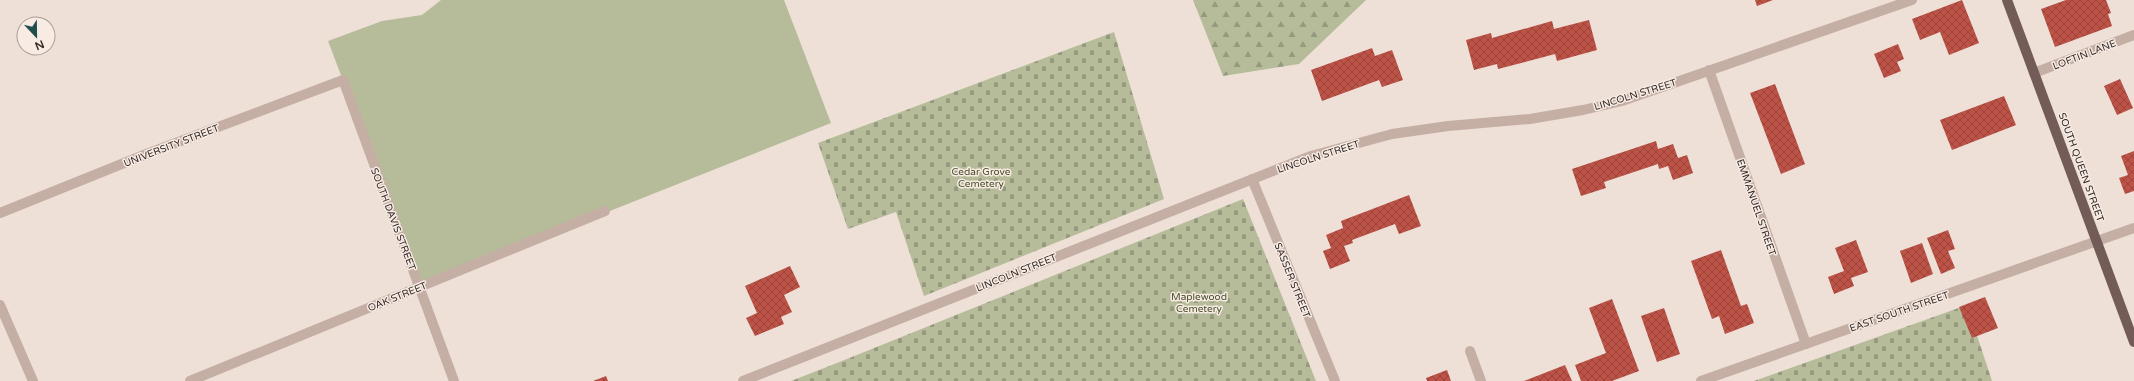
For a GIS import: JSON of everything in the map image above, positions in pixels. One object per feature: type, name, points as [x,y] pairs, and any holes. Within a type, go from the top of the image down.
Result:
[{"type":"main road","name":"SOUTH QUEEN STREET","points":[[2007,0],[2134,342]]},
{"type":"street","name":"LINCOLN STREET","points":[[743,381],[1311,156],[1392,134],[1448,126],[1530,119],[1583,110],[1622,100],[1912,0]]},
{"type":"street","name":"LOFTIN LANE","points":[[2034,73],[2134,35]]},
{"type":"street","name":"EMMANUEL STREET","points":[[1709,70],[1806,344]]},
{"type":"street","name":"UNIVERSITY STREET","points":[[0,213],[149,153],[343,80]]},
{"type":"street","name":"SOUTH DAVIS STREET","points":[[343,80],[374,169],[420,286],[454,381]]},
{"type":"street","name":"SASSER STREET","points":[[1252,179],[1335,381]]},
{"type":"street","name":"OAK STREET","points":[[190,381],[605,211]]},
{"type":"street","name":"EAST SOUTH STREET","points":[[1701,381],[2134,228]]},
{"type":"street","points":[[0,305],[33,381]]},
{"type":"street","points":[[1470,351],[1481,381]]},
{"type":"green space","points":[[441,0],[784,0],[831,123],[421,286],[328,41],[382,21],[422,15]]},
{"type":"green space","points":[[1193,0],[1366,0],[1299,64],[1223,76]]},
{"type":"green space","name":"Cedar Grove Cemetery","points":[[1114,32],[1164,199],[924,296],[896,212],[848,229],[818,143]]},
{"type":"green space","name":"Maplewood Cemetery","points":[[1243,199],[1316,381],[791,381],[837,363]]},
{"type":"green space","points":[[1967,305],[1992,381],[1754,381]]},
{"type":"building","points":[[1755,0],[1773,0],[1757,6]]},
{"type":"building","points":[[1962,0],[1979,43],[1949,55],[1940,32],[1920,40],[1912,19]]},
{"type":"building","points":[[2066,0],[2106,0],[2111,13],[2108,14],[2112,26],[2055,47],[2041,9]]},
{"type":"building","points":[[1589,20],[1597,50],[1557,61],[1555,54],[1498,69],[1497,64],[1474,70],[1466,40],[1491,33],[1492,38],[1552,21],[1554,29]]},
{"type":"building","points":[[1898,44],[1904,59],[1897,62],[1901,71],[1884,78],[1874,54]]},
{"type":"building","points":[[1372,48],[1375,56],[1392,50],[1403,80],[1382,87],[1379,80],[1322,101],[1311,70]]},
{"type":"building","points":[[2120,79],[2133,108],[2117,115],[2104,86]]},
{"type":"building","points":[[1775,84],[1805,164],[1781,174],[1750,93]]},
{"type":"building","points":[[2004,96],[2016,125],[1952,150],[1940,120]]},
{"type":"building","points":[[1656,141],[1658,149],[1673,144],[1678,158],[1687,155],[1693,173],[1673,180],[1668,166],[1659,169],[1658,164],[1604,182],[1606,188],[1581,196],[1572,169]]},
{"type":"building","points":[[2134,151],[2134,191],[2125,194],[2119,178],[2128,175],[2121,156]]},
{"type":"building","points":[[1409,195],[1421,226],[1399,234],[1395,224],[1352,240],[1353,243],[1344,246],[1350,261],[1330,269],[1323,251],[1331,248],[1326,235],[1343,228],[1341,221]]},
{"type":"building","points":[[1948,230],[1955,249],[1948,251],[1955,268],[1941,274],[1927,238]]},
{"type":"building","points":[[1856,240],[1868,272],[1851,278],[1854,286],[1834,294],[1828,277],[1844,271],[1835,248]]},
{"type":"building","points":[[1922,243],[1933,274],[1911,283],[1900,251]]},
{"type":"building","points":[[1721,250],[1741,306],[1747,304],[1754,323],[1725,334],[1719,316],[1712,319],[1691,261]]},
{"type":"building","points":[[790,266],[800,287],[784,295],[792,312],[781,317],[784,324],[755,336],[746,318],[757,313],[745,286]]},
{"type":"building","points":[[1985,297],[1998,328],[1972,338],[1959,307]]},
{"type":"building","points":[[1612,299],[1639,371],[1612,381],[1581,381],[1575,365],[1606,353],[1589,308]]},
{"type":"building","points":[[1664,308],[1680,354],[1657,362],[1641,316]]},
{"type":"building","points":[[1565,365],[1572,381],[1524,381]]},
{"type":"building","points":[[1447,370],[1451,381],[1427,381],[1426,378]]},
{"type":"building","points":[[606,376],[608,381],[593,381]]}]
